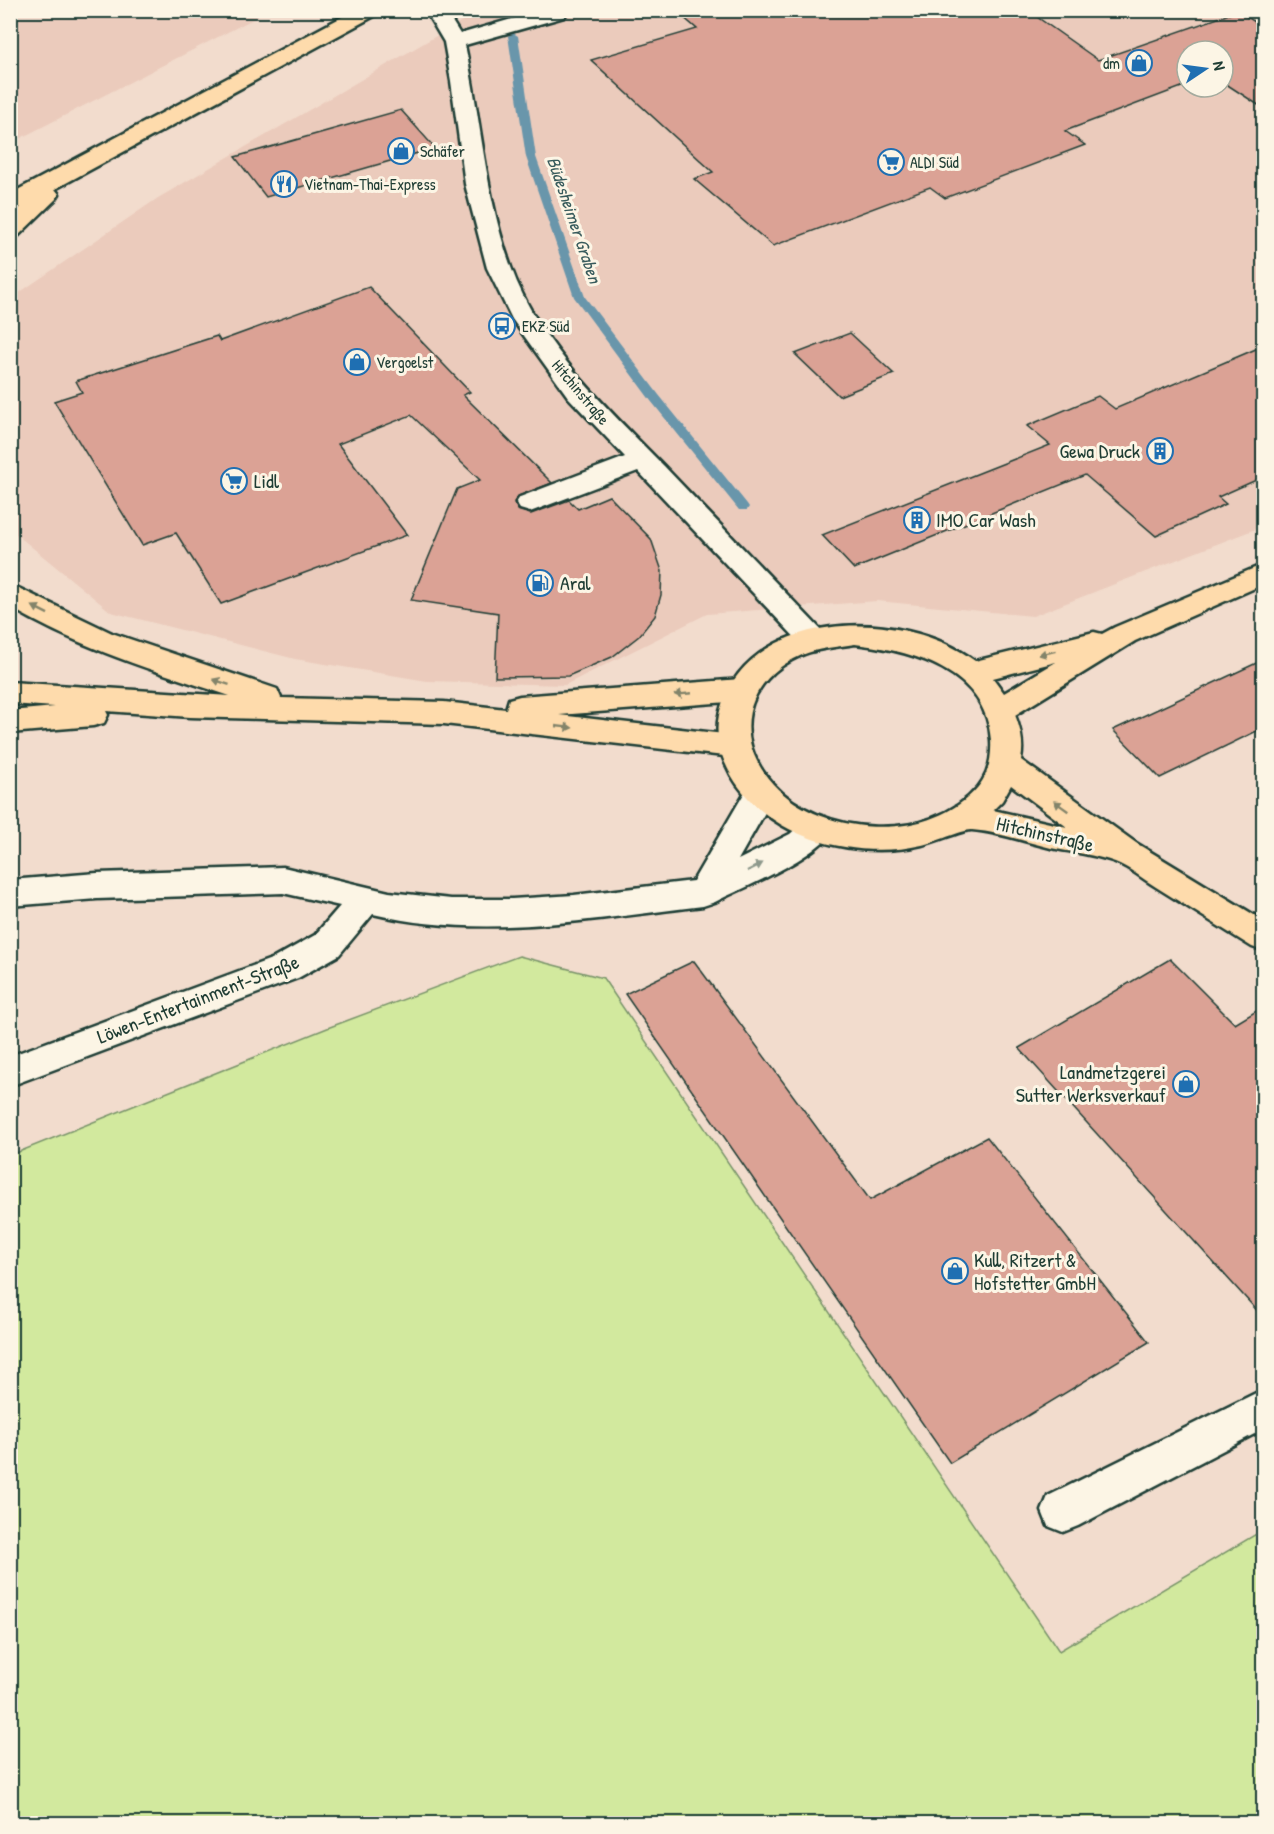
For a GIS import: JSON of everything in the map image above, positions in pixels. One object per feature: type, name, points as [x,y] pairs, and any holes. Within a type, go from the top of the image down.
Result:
[{"type":"main road","points":[[10,204],[369,11]]},
{"type":"main road","points":[[10,231],[70,172]]},
{"type":"main road","points":[[1000,710],[1125,634],[1263,573]]},
{"type":"main road","points":[[10,594],[124,650],[296,708]]},
{"type":"main road","points":[[855,634],[897,638],[937,652],[971,673],[988,690],[1000,710],[1008,737],[1005,765],[991,793],[965,816],[933,831],[896,838],[856,837],[818,828],[786,813],[760,793],[742,770],[733,746],[731,717],[741,690],[759,668],[784,651],[814,640],[855,634]]},
{"type":"main road","points":[[971,673],[1125,634]]},
{"type":"main road","points":[[444,713],[741,690]]},
{"type":"main road","points":[[10,693],[190,706],[444,713],[733,746]]},
{"type":"main road","points":[[10,722],[190,706]]},
{"type":"main road","name":"Hitchinstraße","points":[[1005,765],[1125,852],[1263,938]]},
{"type":"main road","name":"Hitchinstraße","points":[[965,816],[1125,852]]},
{"type":"street","name":"Hitchinstraße","points":[[435,10],[454,42],[462,81],[476,184],[499,268],[524,319],[577,391],[814,640]]},
{"type":"street","points":[[454,42],[557,13]]},
{"type":"street","points":[[530,503],[643,460]]},
{"type":"street","points":[[703,894],[760,793]]},
{"type":"street","points":[[10,892],[98,885],[283,880],[388,905],[451,912],[512,912],[703,894],[801,843],[818,828]]},
{"type":"street","name":"Löwen-Entertainment-Straße","points":[[10,1071],[286,968],[327,945],[366,899]]},
{"type":"street","points":[[1063,1511],[1263,1408]]},
{"type":"shaded area","points":[[479,11],[1263,11],[1263,526],[1033,616],[877,601],[707,614],[565,685],[427,681],[295,659],[111,612],[11,530],[10,299],[158,198]]},
{"type":"shaded area","points":[[259,16],[11,143],[11,18]]},
{"type":"green space","points":[[519,956],[603,978],[1059,1651],[1263,1530],[1263,1823],[11,1823],[11,1155],[330,1027]]},
{"type":"building","points":[[675,10],[1027,10],[1098,60],[1238,11],[1263,27],[1263,108],[1235,90],[1235,39],[1175,39],[1175,90],[1065,131],[1085,145],[945,198],[930,187],[773,246],[694,179],[713,172],[591,60],[697,29]]},
{"type":"building","points":[[401,110],[435,148],[266,197],[235,157]]},
{"type":"building","points":[[369,287],[470,392],[463,395],[552,483],[518,496],[514,502],[518,510],[531,514],[569,500],[578,509],[609,496],[651,539],[662,571],[661,595],[655,616],[639,636],[612,657],[568,676],[495,677],[498,613],[411,600],[457,489],[480,480],[411,415],[338,444],[407,535],[221,604],[176,533],[142,545],[54,401],[82,392],[76,381],[217,336],[220,341]]},
{"type":"building","points":[[850,333],[894,374],[839,396],[795,354]]},
{"type":"building","name":"Gewa Druck","points":[[1263,346],[1263,477],[1218,497],[1226,504],[1156,536],[1085,475],[854,569],[822,535],[1050,445],[1027,426],[1098,396],[1115,409]]},
{"type":"building","points":[[1263,660],[1263,728],[1160,778],[1113,730]]},
{"type":"building","points":[[1170,959],[1235,1024],[1263,1007],[1263,1317],[1019,1048]]},
{"type":"building","name":"Kull, Ritzert & Hofstetter GmbH","points":[[694,961],[870,1200],[987,1137],[1149,1342],[950,1463],[625,994]]},
{"type":"waterway","name":"Büdesheimer Graben","points":[[513,36],[531,157],[580,297],[655,398],[743,507]]},
{"type":"place","name":"dm","points":[[1139,63]]},
{"type":"place","name":"Schäfer","points":[[401,151]]},
{"type":"place","name":"ALDI Süd","points":[[891,162]]},
{"type":"place","name":"Vietnam-Thai-Express","points":[[284,184]]},
{"type":"place","name":"EKZ Süd","points":[[502,326]]},
{"type":"place","name":"Vergoelst","points":[[357,362]]},
{"type":"place","name":"Gewa Druck","points":[[1160,451]]},
{"type":"place","name":"Lidl","points":[[234,481]]},
{"type":"place","name":"IMO Car Wash","points":[[917,520]]},
{"type":"place","name":"Aral","points":[[540,583]]},
{"type":"place","name":"Landmetzgerei Sutter Werksverkauf","points":[[1186,1084]]},
{"type":"place","name":"Kull, Ritzert & Hofstetter GmbH","points":[[955,1271]]}]
